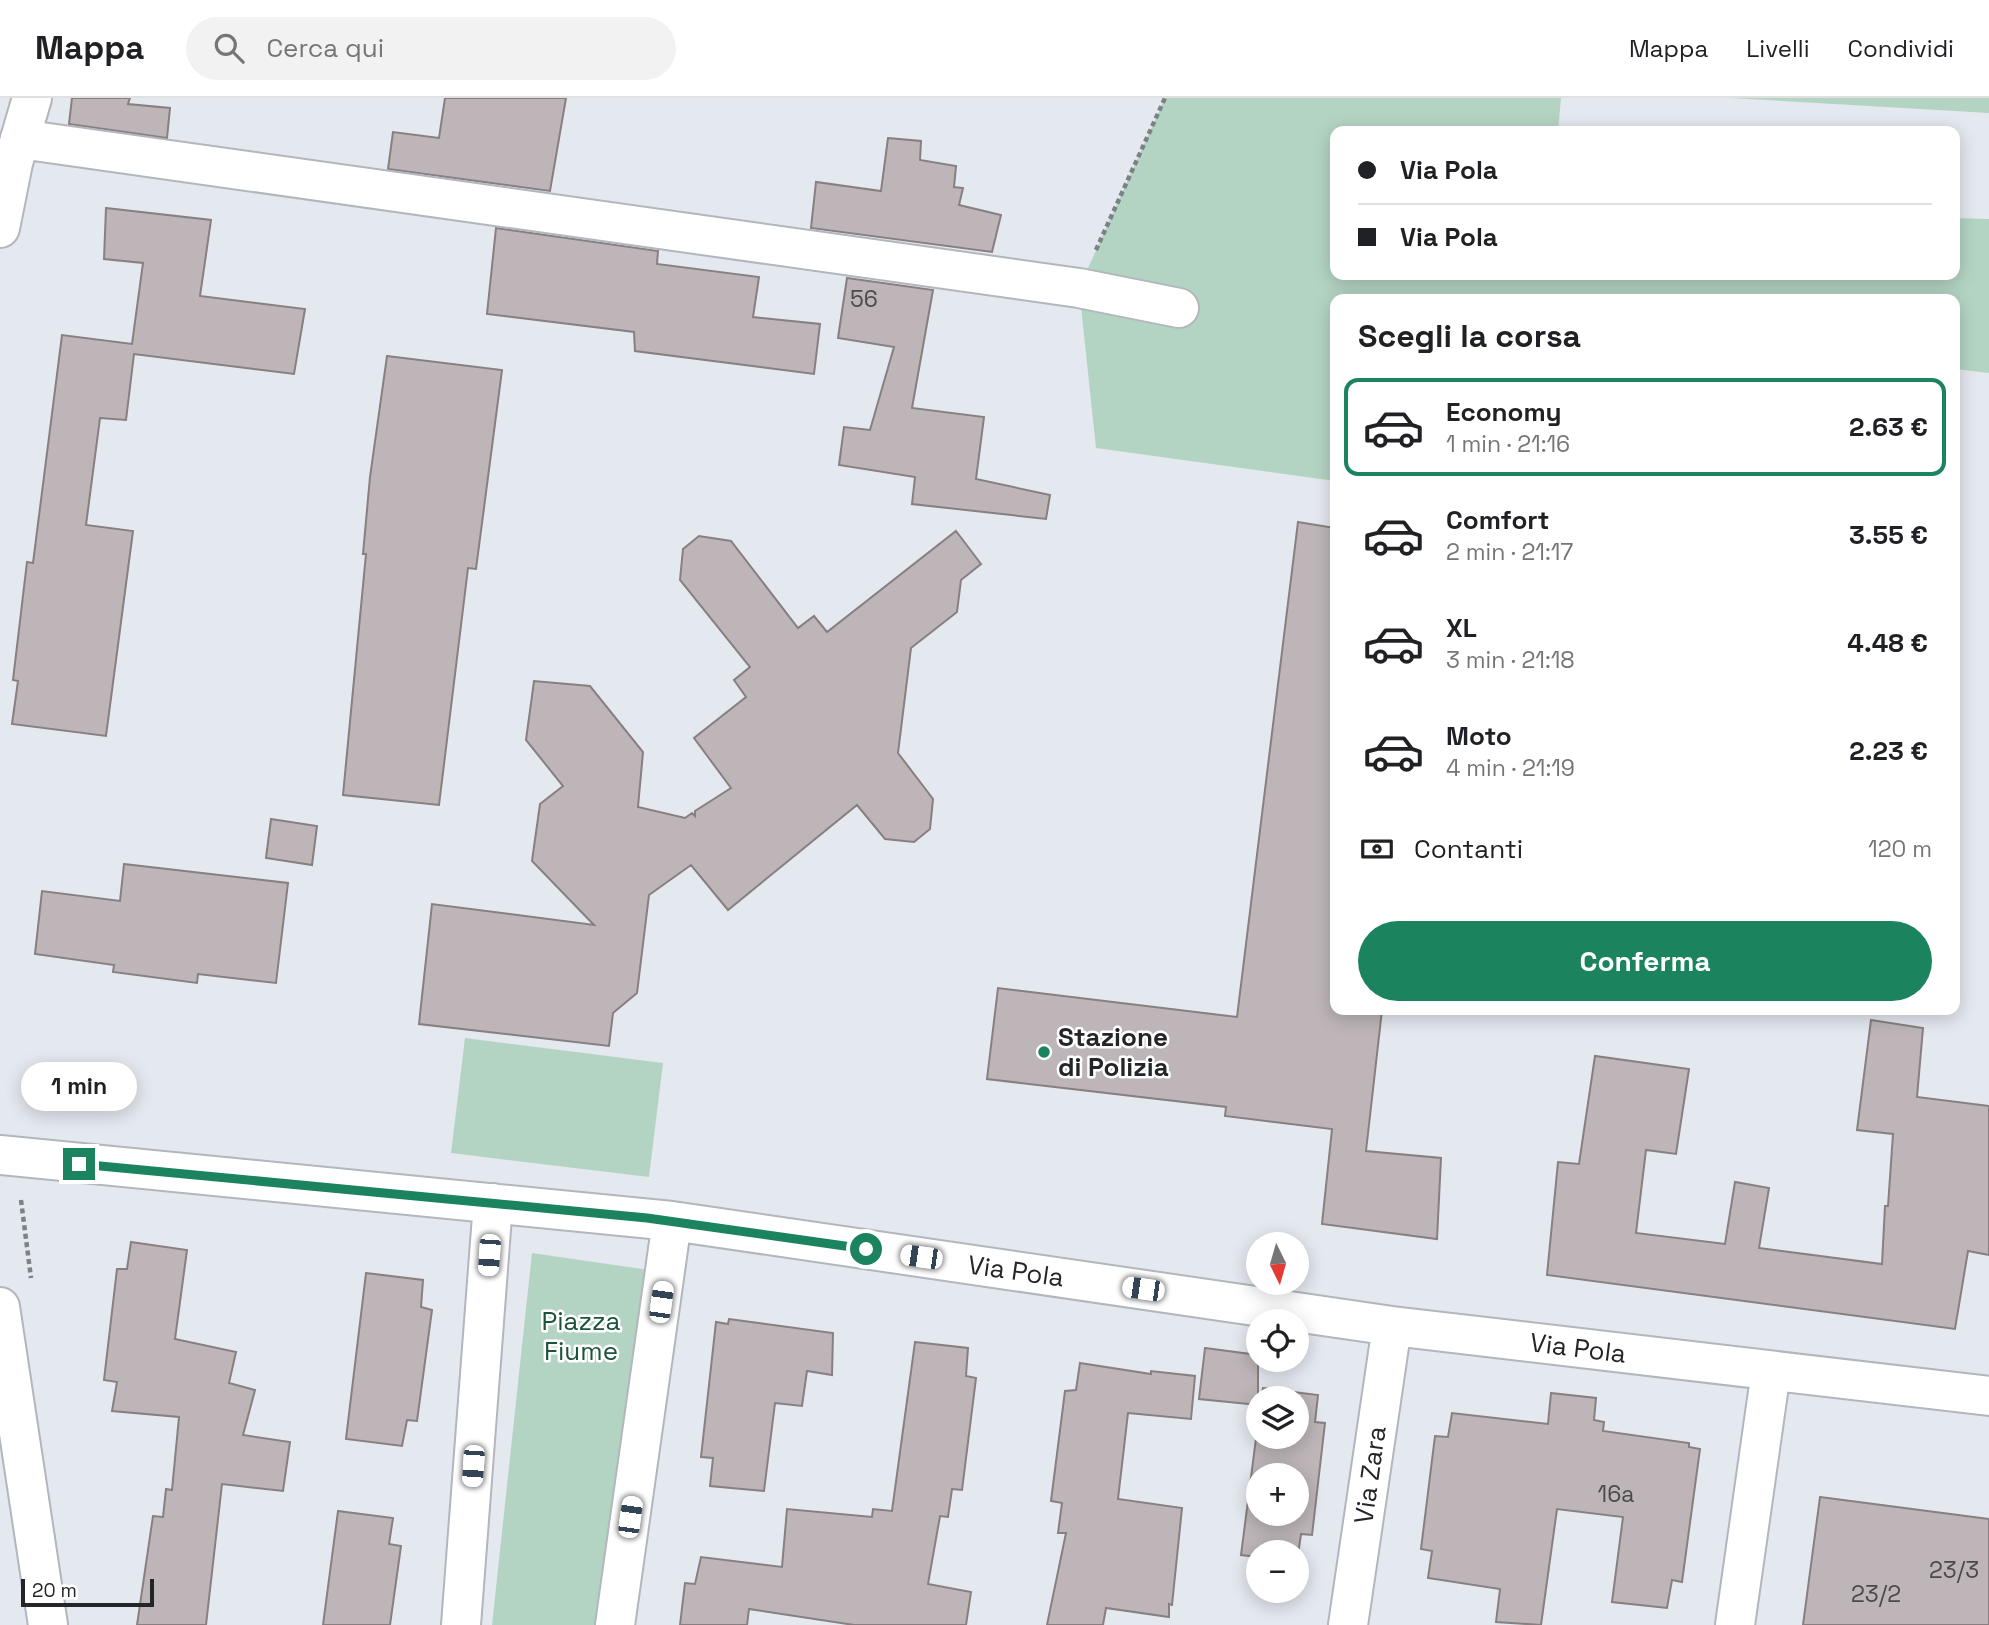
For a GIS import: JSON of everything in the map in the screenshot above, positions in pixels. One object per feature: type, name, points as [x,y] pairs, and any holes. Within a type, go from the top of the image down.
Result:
[{"type":"street","points":[[0,228],[12,163],[32,98]]},
{"type":"street","points":[[20,139],[1079,288],[1179,308]]},
{"type":"street","name":"Via Pola","points":[[0,1155],[672,1221],[1392,1325],[1989,1396]]},
{"type":"street","points":[[461,1625],[493,1203]]},
{"type":"street","points":[[615,1625],[672,1221]]},
{"type":"street","points":[[0,1307],[48,1625]]},
{"type":"street","name":"Via Zara","points":[[1348,1625],[1392,1325]]},
{"type":"street","points":[[1735,1625],[1771,1371]]},
{"type":"path","points":[[1079,288],[1165,98]]},
{"type":"green space","points":[[1165,98],[1561,98],[1558,126],[1330,126],[1330,280],[1960,280],[1960,218],[1989,219],[1989,373],[1960,370],[1960,294],[1330,294],[1330,480],[1096,448],[1079,288]]},
{"type":"green space","points":[[1731,98],[1989,98],[1989,113]]},
{"type":"green space","points":[[465,1038],[663,1063],[649,1177],[451,1153]]},
{"type":"green space","name":"Piazza Fiume","points":[[532,1253],[649,1270],[596,1625],[492,1625]]},
{"type":"building","points":[[72,98],[130,98],[128,104],[170,108],[167,138],[69,124]]},
{"type":"building","points":[[445,98],[566,98],[550,191],[388,169],[393,132],[439,138]]},
{"type":"building","points":[[888,138],[921,141],[920,160],[956,166],[954,187],[963,188],[959,205],[1001,215],[992,252],[811,228],[816,182],[881,191]]},
{"type":"building","points":[[106,208],[211,220],[200,296],[305,309],[294,374],[134,354],[126,420],[100,418],[86,525],[133,531],[106,736],[12,724],[18,681],[13,680],[27,562],[33,563],[62,335],[132,344],[143,263],[104,259]]},
{"type":"building","points":[[496,228],[658,251],[657,264],[759,277],[753,317],[820,324],[814,374],[635,351],[634,332],[487,314]]},
{"type":"building","points":[[847,278],[933,290],[912,408],[984,417],[976,479],[1050,495],[1046,519],[912,504],[915,477],[839,465],[844,427],[870,430],[894,347],[838,338]]},
{"type":"building","points":[[387,356],[502,370],[476,569],[468,568],[439,805],[343,795],[366,554],[363,554],[370,477]]},
{"type":"building","points":[[1298,522],[1330,527],[1330,1015],[1381,1015],[1366,1151],[1441,1158],[1437,1239],[1322,1224],[1332,1129],[1225,1116],[1226,1107],[987,1079],[998,988],[1237,1017]]},
{"type":"building","points":[[956,531],[981,564],[961,580],[957,612],[911,648],[898,753],[933,799],[930,829],[914,842],[885,839],[857,805],[728,910],[691,865],[649,895],[637,993],[613,1013],[609,1046],[419,1024],[432,904],[594,925],[532,861],[540,804],[563,786],[526,740],[534,681],[590,686],[643,752],[638,807],[685,818],[692,813],[695,816],[695,811],[731,788],[694,738],[746,697],[734,680],[750,667],[680,580],[683,549],[699,536],[731,541],[798,628],[814,616],[827,632]]},
{"type":"building","points":[[271,819],[317,826],[312,865],[266,858]]},
{"type":"building","points":[[124,864],[288,883],[276,983],[198,974],[197,983],[113,972],[114,965],[35,954],[42,891],[120,901]]},
{"type":"building","points":[[1871,1020],[1923,1028],[1917,1097],[1989,1106],[1989,1255],[1968,1251],[1955,1329],[1547,1275],[1558,1162],[1579,1164],[1595,1056],[1689,1069],[1676,1154],[1646,1150],[1636,1233],[1725,1244],[1735,1182],[1769,1188],[1759,1248],[1882,1264],[1893,1134],[1857,1130]]},
{"type":"building","points":[[131,1242],[187,1250],[175,1339],[236,1352],[229,1383],[255,1390],[243,1435],[290,1442],[283,1491],[222,1484],[206,1625],[137,1625],[153,1516],[163,1517],[166,1489],[172,1490],[179,1417],[112,1411],[117,1382],[104,1380],[117,1269],[127,1269]]},
{"type":"building","points":[[366,1273],[423,1280],[421,1307],[432,1310],[417,1421],[407,1420],[402,1446],[346,1439]]},
{"type":"building","points":[[729,1319],[833,1333],[832,1375],[807,1371],[802,1406],[775,1403],[764,1491],[710,1486],[713,1458],[701,1457],[716,1322],[728,1324]]},
{"type":"building","points":[[915,1342],[968,1348],[966,1376],[976,1378],[962,1490],[952,1489],[948,1517],[940,1516],[928,1584],[971,1592],[966,1625],[854,1625],[749,1609],[747,1625],[680,1625],[685,1583],[695,1584],[701,1557],[782,1567],[787,1509],[872,1517],[873,1509],[892,1511]]},
{"type":"building","points":[[1205,1348],[1246,1353],[1246,1372],[1258,1372],[1258,1386],[1246,1386],[1246,1404],[1199,1399]]},
{"type":"building","points":[[1080,1363],[1151,1374],[1151,1371],[1195,1376],[1191,1419],[1128,1413],[1118,1499],[1182,1508],[1169,1617],[1106,1608],[1103,1625],[1047,1625],[1066,1533],[1058,1533],[1062,1503],[1051,1501],[1065,1391],[1076,1390]]},
{"type":"building","points":[[1551,1393],[1596,1398],[1594,1420],[1604,1422],[1603,1431],[1689,1443],[1689,1447],[1700,1449],[1682,1582],[1672,1580],[1667,1608],[1612,1602],[1623,1517],[1557,1509],[1541,1625],[1496,1622],[1500,1589],[1428,1578],[1432,1551],[1421,1549],[1435,1436],[1448,1437],[1452,1413],[1548,1424]]},
{"type":"building","points":[[1309,1394],[1318,1395],[1315,1422],[1325,1423],[1312,1535],[1301,1534],[1300,1540],[1246,1540],[1246,1556],[1241,1555],[1246,1516],[1246,1526],[1309,1526],[1309,1463],[1253,1463],[1255,1449],[1309,1449]]},
{"type":"building","points":[[1820,1497],[1989,1519],[1989,1625],[1803,1625]]},
{"type":"building","points":[[338,1511],[393,1518],[389,1544],[401,1546],[390,1625],[323,1625]]},
{"type":"place","name":"Stazione di Polizia","points":[[1044,1052]]},
{"type":"route","points":[[79,1164],[647,1218],[866,1249]]}]
